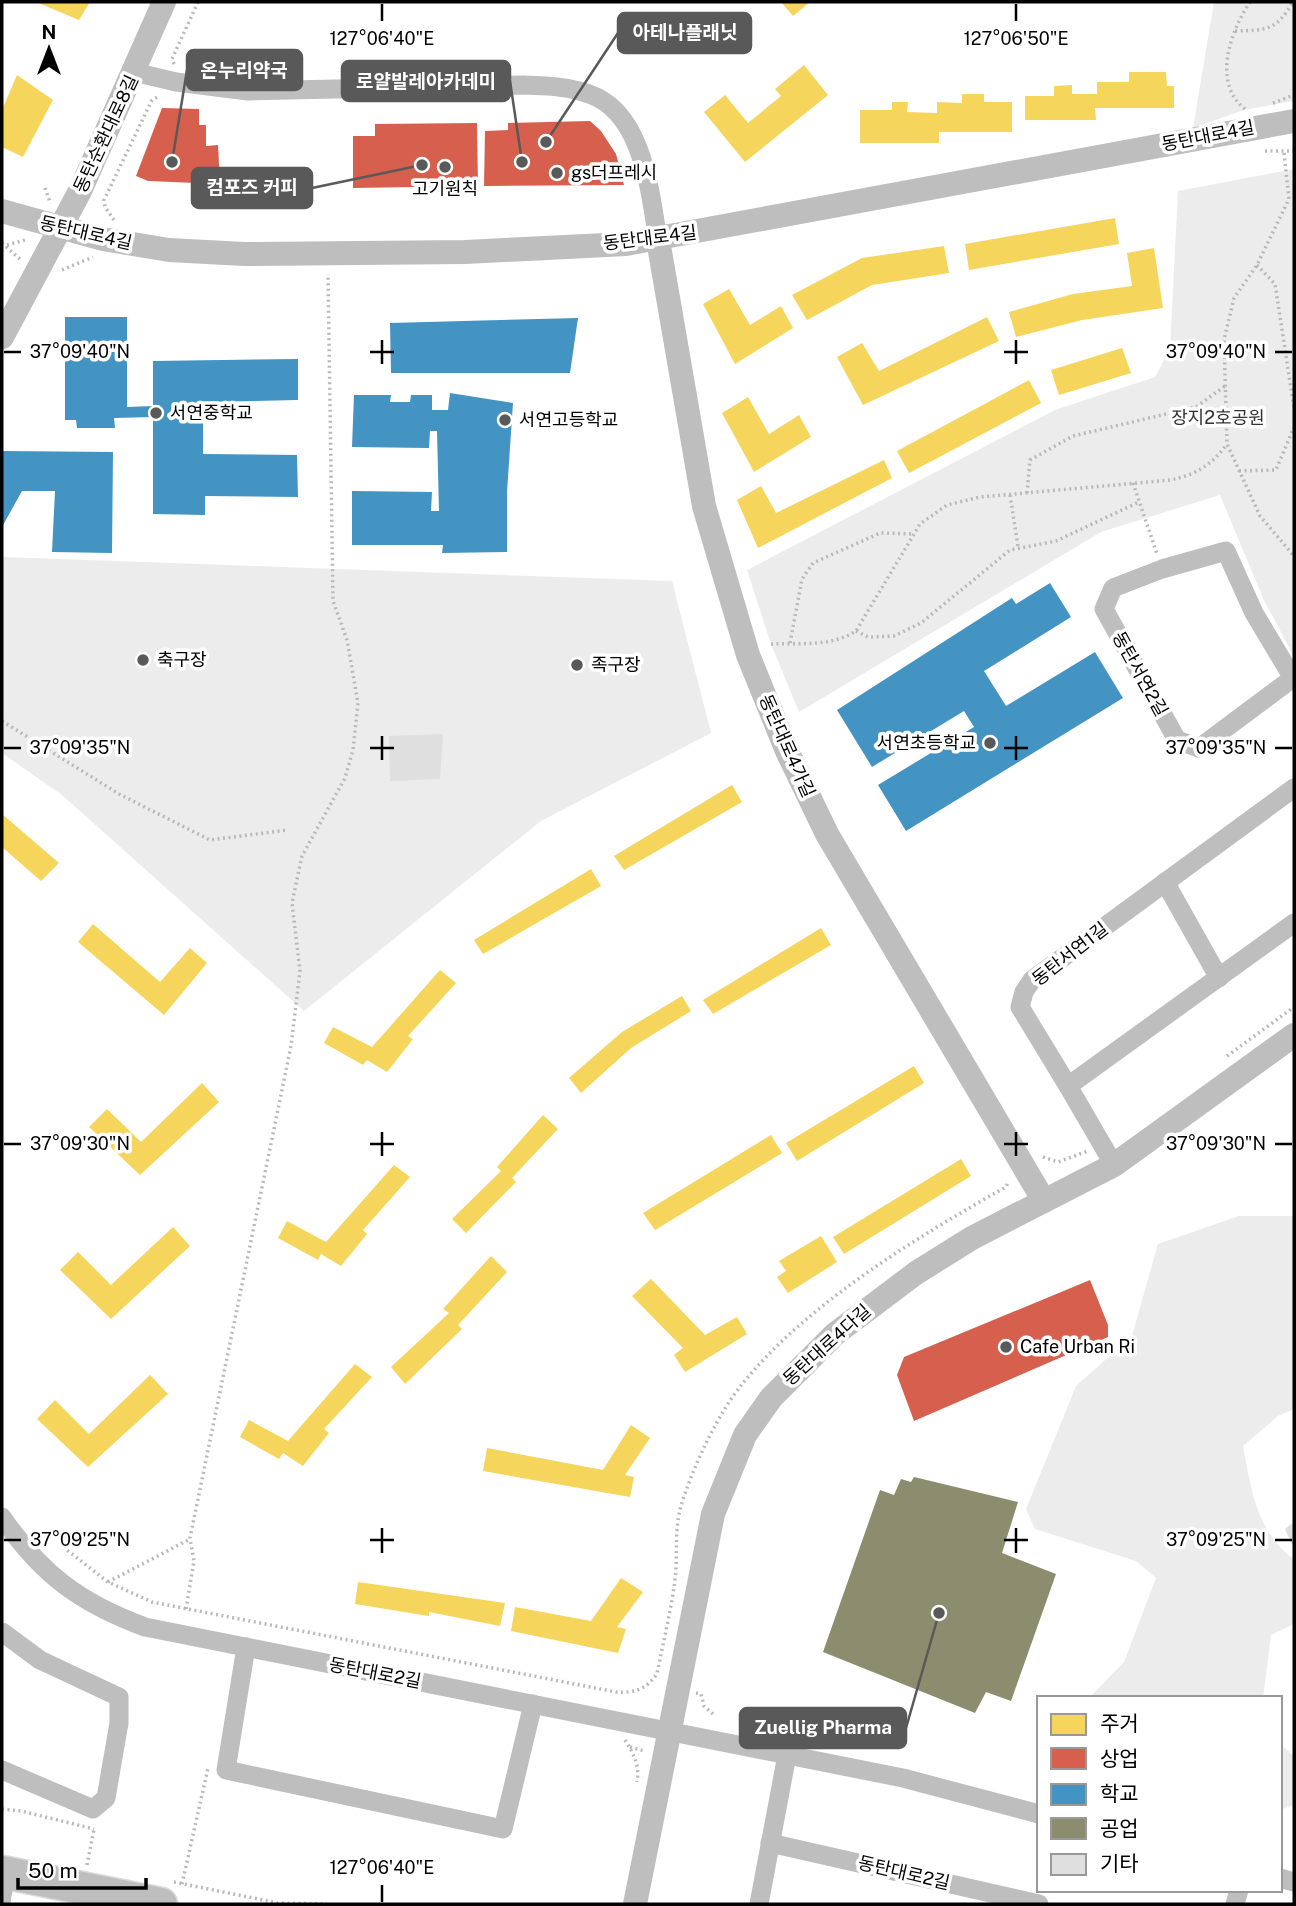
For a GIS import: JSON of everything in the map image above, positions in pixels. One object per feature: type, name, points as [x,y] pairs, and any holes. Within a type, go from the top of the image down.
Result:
[{"type":"main road","points":[[6,1884],[172,1894]]},
{"type":"street","name":"동탄순환대로8길","points":[[2,337],[60,229],[164,2]]},
{"type":"street","points":[[134,72],[176,82],[247,91],[524,85],[557,87],[590,94],[617,110],[632,135],[651,198],[659,240]]},
{"type":"street","name":"동탄대로4길","points":[[2,211],[60,229],[169,250],[244,254],[465,252],[659,240],[1294,121]]},
{"type":"street","name":"동탄대로4가길","points":[[659,240],[704,506],[748,655],[787,751],[827,834],[1044,1201]]},
{"type":"street","name":"동탄서연2길","points":[[1226,551],[1254,613],[1294,679],[1199,748],[1177,740],[1104,608],[1113,588],[1162,569],[1226,551]]},
{"type":"street","name":"동탄서연1길","points":[[1114,1165],[1020,1007],[1024,992],[1032,980],[1294,789]]},
{"type":"street","points":[[1165,882],[1219,978]]},
{"type":"street","points":[[1068,1086],[1294,923]]},
{"type":"street","name":"동탄대로4다길","points":[[635,1904],[713,1514],[745,1435],[764,1407],[787,1378],[872,1304],[972,1238],[1114,1165],[1294,1035]]},
{"type":"street","name":"동탄대로2길","points":[[2,1517],[9,1544],[26,1552],[74,1594],[101,1611],[145,1627],[903,1778],[1037,1813]]},
{"type":"street","points":[[2,1632],[40,1660],[119,1697],[119,1723],[106,1798],[93,1809],[2,1770]]},
{"type":"street","points":[[246,1647],[226,1770],[503,1829],[533,1704]]},
{"type":"street","points":[[759,1904],[787,1755]]},
{"type":"street","name":"동탄대로2길","points":[[770,1843],[967,1896],[1039,1904]]},
{"type":"path","points":[[177,69],[172,59],[198,2]]},
{"type":"path","points":[[1250,2],[1234,31],[1227,60],[1232,94],[1244,110],[1254,108]]},
{"type":"path","points":[[1234,31],[1266,30],[1287,14],[1293,2]]},
{"type":"path","points":[[115,219],[105,207],[104,200],[152,100],[165,94]]},
{"type":"path","points":[[1263,106],[1294,95]]},
{"type":"path","points":[[1265,151],[1294,151]]},
{"type":"path","points":[[1284,153],[1289,199],[1257,265],[1234,298],[1224,340],[1225,386],[1227,444],[1260,516],[1294,556]]},
{"type":"path","points":[[2,243],[19,259]]},
{"type":"path","points":[[62,270],[91,259]]},
{"type":"path","points":[[1257,265],[1275,285],[1294,408]]},
{"type":"path","points":[[186,1609],[194,1561],[190,1538],[291,1046],[300,971],[292,904],[302,856],[345,778],[353,750],[358,703],[347,640],[333,601],[328,268]]},
{"type":"path","points":[[1027,493],[1030,460],[1073,436],[1196,407],[1225,386]]},
{"type":"path","points":[[1239,471],[1276,470],[1294,426]]},
{"type":"path","points":[[771,644],[830,642],[844,639],[856,631],[920,524],[947,505],[1194,474],[1215,461],[1227,444]]},
{"type":"path","points":[[1133,483],[1162,569]]},
{"type":"path","points":[[1010,495],[1018,546]]},
{"type":"path","points":[[856,631],[868,637],[894,636],[921,623],[1018,546],[1056,541],[1139,502]]},
{"type":"path","points":[[790,643],[802,579],[813,563],[871,535],[890,532],[914,534]]},
{"type":"path","points":[[2,721],[119,794],[210,840],[288,830]]},
{"type":"path","points":[[1040,1156],[1058,1162],[1084,1154]]},
{"type":"path","points":[[63,1547],[108,1582],[152,1602],[616,1692],[642,1689],[657,1674],[675,1580],[681,1505],[725,1410],[741,1384],[767,1356],[852,1285],[939,1225],[1006,1187],[1010,1172]]},
{"type":"path","points":[[108,1582],[190,1538]]},
{"type":"path","points":[[701,1694],[704,1706],[714,1715]]},
{"type":"path","points":[[630,1747],[639,1770],[636,1784]]},
{"type":"path","points":[[172,1894],[206,1768],[226,1770]]},
{"type":"path","points":[[2,1810],[20,1811],[94,1829],[87,1865]]},
{"type":"green space","points":[[1214,2],[1294,2],[1294,101],[1244,110],[1193,128]]},
{"type":"green space","name":"장지2호공원","points":[[1294,169],[1294,657],[1263,598],[1220,495],[1101,532],[799,712],[771,644],[747,570],[1055,410],[1155,377],[1170,349],[1178,191]]},
{"type":"green space","points":[[2,557],[672,581],[711,733],[541,821],[304,1011],[62,795],[2,753]]},
{"type":"green space","points":[[1239,1216],[1294,1216],[1294,1409],[1278,1416],[1243,1446],[1253,1493],[1263,1522],[1281,1548],[1294,1559],[1294,1624],[1271,1635],[1263,1696],[1091,1696],[1124,1662],[1156,1578],[1136,1561],[1035,1529],[1026,1509],[1076,1386],[1132,1336],[1158,1244]]},
{"type":"green space","points":[[1282,1746],[1294,1756],[1294,1805],[1282,1809]]},
{"type":"building: 주거","points":[[36,2],[90,2],[79,20]]},
{"type":"building: 주거","points":[[781,2],[810,2],[793,16]]},
{"type":"building: 주거","points":[[804,65],[828,95],[745,162],[704,112],[725,95],[748,123],[781,96],[775,89]]},
{"type":"building: 주거","points":[[1129,72],[1166,72],[1167,86],[1174,86],[1174,108],[1095,108],[1096,120],[1025,120],[1025,96],[1054,96],[1054,86],[1072,85],[1072,94],[1097,94],[1097,82],[1129,82]]},
{"type":"building: 주거","points":[[17,75],[53,100],[23,157],[2,147],[2,110]]},
{"type":"building: 주거","points":[[962,94],[984,94],[984,102],[1012,102],[1012,132],[939,132],[939,143],[860,143],[860,110],[892,110],[892,102],[908,102],[907,112],[937,113],[937,102],[962,103]]},
{"type":"building: 주거","points":[[1115,218],[1119,244],[969,270],[965,244]]},
{"type":"building: 주거","points":[[944,246],[949,273],[872,285],[807,320],[792,295],[862,258]]},
{"type":"building: 주거","points":[[1154,248],[1163,308],[1082,320],[1016,337],[1009,312],[1073,294],[1132,286],[1127,253]]},
{"type":"building: 주거","points":[[729,289],[750,325],[781,306],[793,328],[735,364],[703,304]]},
{"type":"building: 주거","points":[[987,317],[999,341],[863,405],[837,357],[862,343],[879,371]]},
{"type":"building: 주거","points":[[1122,348],[1131,373],[1059,395],[1051,370]]},
{"type":"building: 주거","points":[[1029,380],[1041,403],[909,473],[897,451]]},
{"type":"building: 주거","points":[[748,397],[769,434],[799,415],[811,437],[754,472],[722,413]]},
{"type":"building: 주거","points":[[884,460],[892,478],[758,548],[737,500],[761,486],[776,513]]},
{"type":"building: 주거","points":[[732,785],[742,802],[624,870],[614,856]]},
{"type":"building: 주거","points":[[2,814],[59,863],[41,881],[2,847]]},
{"type":"building: 주거","points":[[591,869],[601,886],[483,954],[474,940]]},
{"type":"building: 주거","points":[[93,924],[160,982],[190,948],[207,963],[164,1015],[78,942]]},
{"type":"building: 주거","points":[[821,928],[831,945],[713,1014],[703,1000]]},
{"type":"building: 주거","points":[[440,970],[456,983],[408,1036],[413,1039],[387,1072],[367,1060],[363,1065],[324,1043],[333,1027],[372,1047]]},
{"type":"building: 주거","points":[[682,996],[691,1011],[631,1048],[581,1093],[569,1078],[622,1032]]},
{"type":"building: 주거","points":[[914,1066],[924,1083],[797,1161],[786,1143]]},
{"type":"building: 주거","points":[[202,1083],[219,1102],[140,1175],[89,1127],[107,1109],[141,1142]]},
{"type":"building: 주거","points":[[543,1115],[558,1129],[512,1178],[516,1182],[466,1233],[452,1219],[501,1171],[497,1167]]},
{"type":"building: 주거","points":[[771,1135],[782,1153],[655,1230],[643,1213]]},
{"type":"building: 주거","points":[[961,1159],[971,1176],[844,1254],[833,1237]]},
{"type":"building: 주거","points":[[394,1165],[410,1177],[363,1230],[367,1234],[341,1266],[321,1254],[318,1260],[278,1238],[287,1221],[326,1242]]},
{"type":"building: 주거","points":[[173,1227],[190,1246],[111,1319],[60,1270],[78,1252],[111,1285]]},
{"type":"building: 주거","points":[[821,1236],[837,1262],[788,1293],[777,1277],[786,1271],[779,1261]]},
{"type":"building: 주거","points":[[491,1256],[507,1272],[458,1325],[462,1329],[405,1384],[391,1367],[449,1313],[443,1309]]},
{"type":"building: 주거","points":[[651,1279],[705,1335],[737,1317],[747,1334],[685,1372],[674,1355],[683,1348],[632,1296]]},
{"type":"building: 주거","points":[[355,1364],[372,1377],[324,1429],[329,1433],[303,1466],[283,1453],[279,1459],[240,1437],[249,1420],[288,1441]]},
{"type":"building: 주거","points":[[150,1375],[168,1394],[88,1467],[37,1419],[55,1400],[89,1434]]},
{"type":"building: 주거","points":[[631,1425],[650,1438],[625,1475],[634,1477],[630,1497],[483,1471],[487,1448],[603,1470]]},
{"type":"building: 주거","points":[[621,1578],[643,1592],[617,1627],[626,1629],[618,1653],[511,1631],[515,1607],[591,1621]]},
{"type":"building: 주거","points":[[358,1582],[505,1603],[500,1626],[429,1612],[429,1616],[355,1604]]},
{"type":"building: 상업","points":[[162,108],[199,109],[199,125],[206,125],[206,146],[218,145],[220,184],[148,181],[136,176]]},
{"type":"building: 상업","points":[[590,121],[601,131],[616,154],[624,185],[484,186],[485,131],[508,130],[508,123]]},
{"type":"building: 상업","points":[[477,123],[478,186],[353,188],[353,136],[375,136],[375,124]]},
{"type":"building: 상업","name":"Cafe Urban Ri","points":[[1090,1280],[1108,1325],[1108,1337],[914,1421],[897,1375],[904,1357]]},
{"type":"building: 학교","points":[[65,317],[127,317],[127,407],[153,406],[153,361],[298,359],[298,400],[203,402],[203,454],[297,455],[298,497],[205,496],[205,515],[153,514],[153,417],[114,418],[115,428],[77,428],[76,420],[65,420]]},
{"type":"building: 학교","points":[[578,318],[570,373],[391,373],[390,323]]},
{"type":"building: 학교","points":[[450,393],[513,403],[507,492],[507,552],[442,553],[443,545],[352,545],[352,491],[432,492],[431,511],[439,511],[437,431],[430,431],[429,448],[352,447],[354,395],[391,395],[390,402],[410,402],[411,395],[432,395],[432,410],[448,410]]},
{"type":"building: 학교","points":[[2,451],[113,452],[112,553],[52,552],[55,491],[22,491],[2,527]]},
{"type":"building: 학교","points":[[1050,583],[1071,617],[984,671],[1006,706],[1095,652],[1123,698],[906,831],[878,785],[974,727],[964,711],[872,767],[837,710],[1012,598],[1016,604]]},
{"type":"building: 공업","points":[[914,1477],[1018,1502],[1002,1553],[1056,1574],[1011,1701],[986,1692],[975,1713],[823,1652],[880,1490],[894,1495],[901,1479],[911,1482]]},
{"type":"building: 기타","points":[[443,734],[440,779],[390,781],[389,736]]},
{"type":"building: 기타","points":[[1294,1522],[1294,1549],[1285,1529]]},
{"type":"place","name":"아테나플래닛","points":[[546,142]]},
{"type":"place","name":"온누리약국","points":[[172,162]]},
{"type":"place","name":"로얄발레아카데미","points":[[522,162]]},
{"type":"place","name":"컴포즈 커피","points":[[422,165]]},
{"type":"place","name":"고기원칙","points":[[445,167]]},
{"type":"place","name":"gs더프레시","points":[[557,173]]},
{"type":"place","name":"서연중학교","points":[[156,413]]},
{"type":"place","name":"서연고등학교","points":[[505,420]]},
{"type":"place","name":"축구장","points":[[143,660]]},
{"type":"place","name":"족구장","points":[[577,665]]},
{"type":"place","name":"서연초등학교","points":[[990,743]]},
{"type":"place","name":"Cafe Urban Ri","points":[[1006,1347]]},
{"type":"place","name":"Zuellig Pharma","points":[[939,1613]]}]
